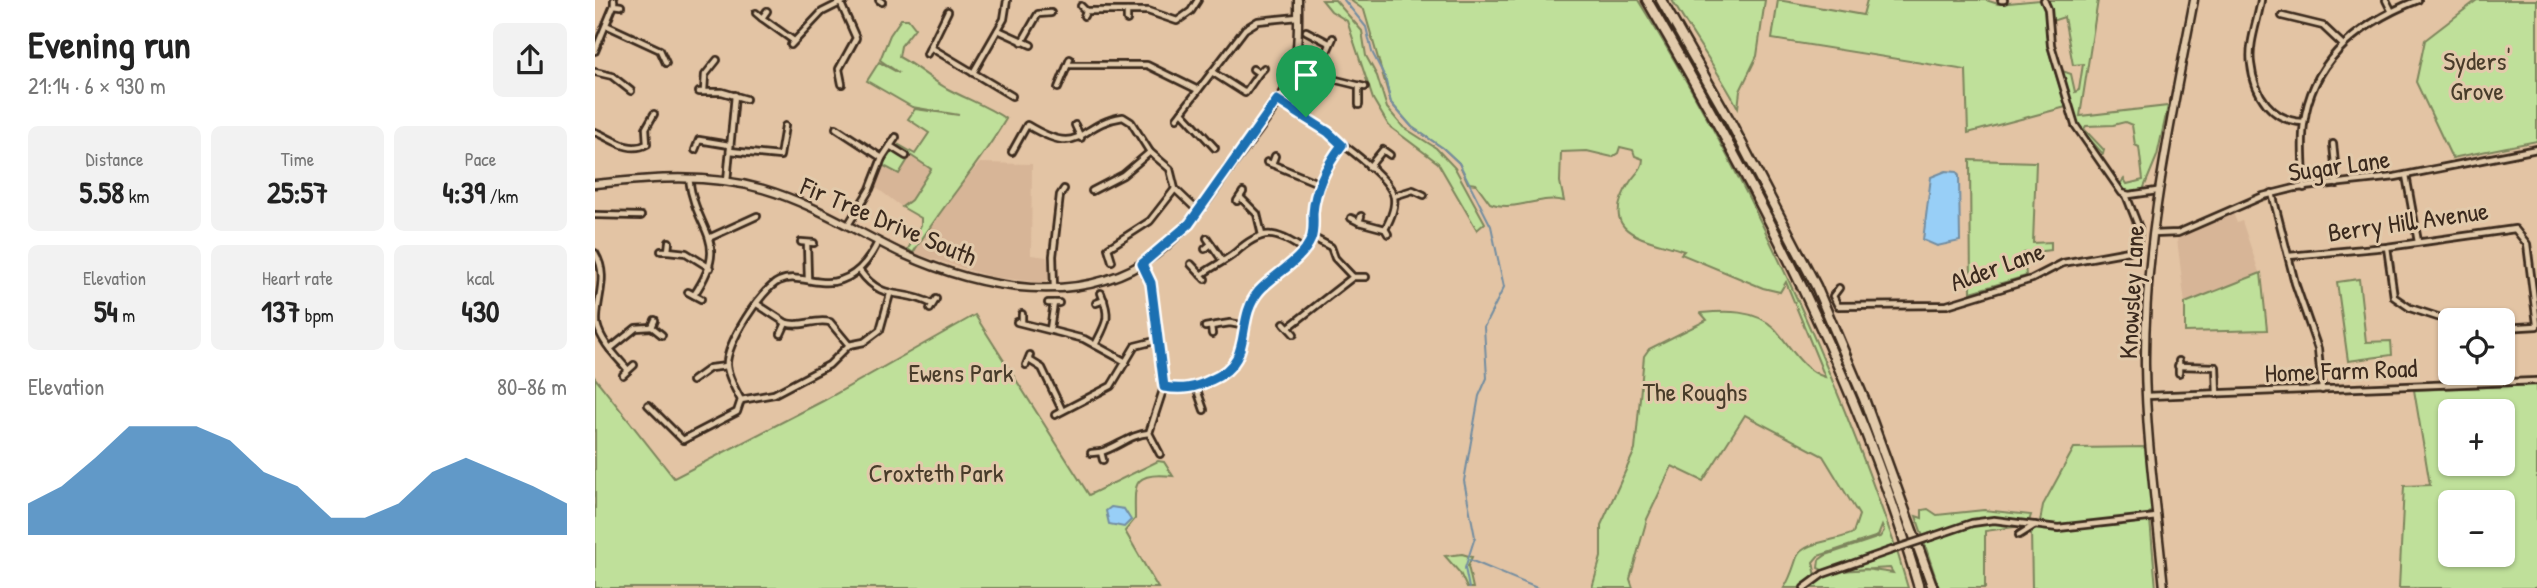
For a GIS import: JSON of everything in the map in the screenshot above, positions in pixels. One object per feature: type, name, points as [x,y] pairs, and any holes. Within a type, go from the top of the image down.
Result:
[{"type":"highway","points":[[1647,0],[1721,126],[1806,295],[1859,419],[1919,588]]},
{"type":"highway","points":[[1661,0],[1730,121],[1816,286],[1864,399],[1933,588]]},
{"type":"street","points":[[756,13],[793,43],[823,12],[846,0]]},
{"type":"street","points":[[973,72],[998,30],[1006,13],[1007,0]]},
{"type":"street","points":[[1081,6],[1085,13],[1147,11],[1168,20],[1181,20],[1198,0]]},
{"type":"street","name":"Fir Tree Drive South","points":[[595,184],[676,177],[727,181],[764,189],[848,225],[927,264],[978,281],[1022,288],[1054,289],[1098,282],[1142,264],[1180,234],[1198,212],[1277,100],[1294,66],[1298,0]]},
{"type":"street","points":[[2044,0],[2048,9],[2051,45],[2075,125],[2126,195],[2157,191]]},
{"type":"street","name":"Knowsley Lane","points":[[2164,588],[2147,396],[2147,311],[2157,191],[2194,0]]},
{"type":"street","points":[[2262,0],[2252,48],[2253,74],[2272,113],[2283,119],[2304,122]]},
{"type":"street","points":[[2386,0],[2391,10]]},
{"type":"street","points":[[2304,188],[2304,122],[2313,90],[2342,44],[2361,27],[2391,10],[2417,0]]},
{"type":"street","points":[[595,51],[608,26],[614,2],[621,6]]},
{"type":"street","points":[[841,4],[856,38],[839,69],[842,84]]},
{"type":"street","points":[[927,54],[947,10]]},
{"type":"street","points":[[762,18],[767,11]]},
{"type":"street","points":[[1127,11],[1127,19]]},
{"type":"street","points":[[1022,42],[1038,14],[1052,14]]},
{"type":"street","points":[[2281,16],[2323,26],[2342,44]]},
{"type":"street","points":[[1177,118],[1245,29],[1258,21],[1298,17]]},
{"type":"street","points":[[1181,20],[1184,30]]},
{"type":"street","points":[[608,26],[662,48],[666,63]]},
{"type":"street","points":[[998,30],[1031,45]]},
{"type":"street","points":[[1306,31],[1331,41],[1325,56],[1324,77],[1319,94],[1306,117]]},
{"type":"street","points":[[930,47],[1012,96]]},
{"type":"street","points":[[714,62],[705,75],[701,91],[746,99]]},
{"type":"street","points":[[1058,89],[1070,62],[1147,65],[1199,90]]},
{"type":"street","points":[[830,67],[839,69]]},
{"type":"street","points":[[1241,102],[1264,68]]},
{"type":"street","points":[[1253,69],[1259,74]]},
{"type":"street","points":[[595,72],[612,76],[630,87]]},
{"type":"street","points":[[1212,72],[1245,93]]},
{"type":"street","points":[[1324,77],[1362,87],[1359,105]]},
{"type":"street","points":[[727,181],[735,95]]},
{"type":"street","points":[[1277,100],[1306,117],[1389,183],[1394,196],[1394,208],[1386,231],[1360,219],[1351,218]]},
{"type":"street","points":[[595,132],[629,149],[638,149],[647,144],[646,128],[653,116],[645,113]]},
{"type":"street","points":[[1182,113],[1215,148]]},
{"type":"street","points":[[1011,152],[1027,125],[1050,139],[1061,142],[1081,138],[1112,118],[1123,117],[1131,122],[1150,152],[1170,169],[1175,189],[1198,212]]},
{"type":"street","points":[[1075,125],[1081,138]]},
{"type":"street","points":[[780,156],[787,134],[785,126]]},
{"type":"street","points":[[836,128],[882,158]]},
{"type":"street","points":[[1208,139],[1214,134]]},
{"type":"street","points":[[693,136],[730,148],[786,159]]},
{"type":"street","points":[[848,225],[870,189],[882,158],[896,137]]},
{"type":"street","points":[[695,150],[699,140]]},
{"type":"street","points":[[2333,144],[2337,184]]},
{"type":"street","points":[[1164,387],[1196,387],[1231,369],[1241,353],[1250,306],[1257,293],[1305,251],[1313,237],[1313,212],[1320,184],[1325,169],[1342,145]]},
{"type":"street","points":[[890,146],[906,156]]},
{"type":"street","points":[[1369,167],[1385,147],[1390,155]]},
{"type":"street","name":"Sugar Lane","points":[[2153,234],[2178,233],[2272,193],[2406,175],[2537,149]]},
{"type":"street","points":[[1092,191],[1123,175],[1150,152]]},
{"type":"street","points":[[1275,156],[1269,163],[1320,184]]},
{"type":"street","points":[[2406,175],[2418,242]]},
{"type":"street","points":[[689,179],[694,206],[711,237],[713,253],[710,268],[694,295]]},
{"type":"street","points":[[1054,189],[1060,195]]},
{"type":"street","points":[[1054,289],[1053,256],[1060,195],[1064,189]]},
{"type":"street","points":[[1112,261],[1108,248],[1150,222],[1175,189]]},
{"type":"street","points":[[1394,196],[1421,191]]},
{"type":"street","points":[[2272,193],[2318,349],[2322,390]]},
{"type":"street","name":"Alder Lane","points":[[1839,288],[1833,298],[1838,306],[1947,305],[2032,279],[2070,261],[2129,251],[2138,240],[2139,228],[2126,195]]},
{"type":"street","points":[[1240,197],[1257,214],[1262,235]]},
{"type":"street","points":[[746,212],[749,219]]},
{"type":"street","points":[[595,215],[641,216]]},
{"type":"street","points":[[624,216],[624,226]]},
{"type":"street","points":[[711,237],[757,216]]},
{"type":"street","name":"Berry Hill Avenue","points":[[2289,256],[2387,247],[2507,228],[2518,231],[2527,244],[2537,325]]},
{"type":"street","points":[[1191,264],[1203,277],[1244,242],[1262,235],[1275,236],[1305,251]]},
{"type":"street","points":[[1313,237],[1331,247],[1335,258],[1353,277]]},
{"type":"street","points":[[1207,238],[1223,260]]},
{"type":"street","points":[[668,251],[669,242]]},
{"type":"street","points":[[648,405],[655,409],[683,440],[722,423],[737,412],[741,400],[727,366],[732,343],[768,287],[781,280],[808,279],[823,283],[860,271],[878,242]]},
{"type":"street","points":[[808,279],[804,243],[814,243]]},
{"type":"street","points":[[1205,249],[1211,244]]},
{"type":"street","points":[[2387,247],[2394,297],[2410,308],[2438,317]]},
{"type":"street","points":[[661,251],[686,253],[710,268]]},
{"type":"street","points":[[595,253],[602,278],[596,321],[610,349],[628,370]]},
{"type":"street","points":[[1142,264],[1151,283],[1164,387],[1149,433],[1160,454]]},
{"type":"street","points":[[860,271],[871,286],[890,294],[906,294],[933,304]]},
{"type":"street","points":[[1294,334],[1286,325],[1353,277],[1366,277]]},
{"type":"street","points":[[688,292],[701,299]]},
{"type":"street","points":[[1095,345],[1107,321],[1108,310],[1101,293]]},
{"type":"street","points":[[741,400],[773,394],[829,365],[849,345],[864,342],[880,330],[890,294]]},
{"type":"street","points":[[1096,303],[1104,300]]},
{"type":"street","points":[[757,303],[786,324],[798,326],[818,321],[830,322],[849,345]]},
{"type":"street","points":[[1050,329],[1054,303]]},
{"type":"street","points":[[1023,314],[1019,322],[1050,329],[1095,345],[1125,362]]},
{"type":"street","points":[[652,327],[655,320]]},
{"type":"street","points":[[1212,334],[1208,326],[1230,323],[1246,326]]},
{"type":"street","points":[[781,334],[786,324]]},
{"type":"street","points":[[2515,327],[2537,325]]},
{"type":"street","points":[[610,349],[636,328],[652,327],[662,335]]},
{"type":"street","points":[[1055,415],[1111,386],[1135,346],[1159,340]]},
{"type":"street","points":[[1028,360],[1041,368],[1063,410]]},
{"type":"street","points":[[2179,373],[2178,363],[2224,367]]},
{"type":"street","points":[[622,374],[634,365]]},
{"type":"street","points":[[692,381],[697,374],[727,366]]},
{"type":"street","points":[[2216,367],[2217,394]]},
{"type":"street","points":[[692,370],[697,374]]},
{"type":"street","name":"Home Farm Road","points":[[2147,396],[2537,381]]},
{"type":"street","points":[[1195,410],[1203,408],[1196,387]]},
{"type":"street","points":[[655,409],[659,402]]},
{"type":"street","points":[[1091,453],[1121,445],[1137,434],[1149,433]]},
{"type":"street","points":[[1101,452],[1103,460]]},
{"type":"street","points":[[1804,588],[1823,574],[1972,523],[1994,520],[2058,528],[2158,517]]},
{"type":"street","points":[[2019,535],[2036,524]]},
{"type":"shaded area","points":[[895,145],[931,169],[911,200],[902,207],[874,186],[878,170]]},
{"type":"shaded area","points":[[980,163],[1032,164],[1031,255],[1047,257],[1050,278],[1044,283],[992,277],[913,253],[940,209]]},
{"type":"shaded area","points":[[2233,213],[2237,223],[2242,221],[2260,275],[2185,304],[2177,239]]},
{"type":"green space","points":[[1322,0],[1335,0],[1362,31],[1366,56],[1377,76],[1387,108],[1403,127],[1436,148],[1455,168],[1485,223],[1477,230],[1438,163],[1389,126],[1373,99],[1347,21],[1331,11]]},
{"type":"green space","name":"The Roughs","points":[[1350,0],[1638,0],[1714,131],[1782,266],[1842,404],[1895,546],[1824,571],[1818,568],[1819,560],[1826,555],[1880,537],[1884,531],[1882,526],[1878,536],[1818,556],[1813,562],[1816,576],[1799,588],[1784,588],[1801,552],[1814,544],[1853,533],[1859,515],[1823,456],[1745,415],[1703,481],[1672,466],[1647,519],[1630,579],[1633,588],[1592,588],[1601,557],[1601,525],[1635,450],[1644,356],[1649,349],[1707,320],[1701,313],[1749,314],[1774,328],[1809,369],[1825,377],[1786,282],[1780,292],[1763,288],[1681,254],[1684,251],[1630,232],[1622,224],[1618,214],[1621,200],[1643,163],[1643,159],[1635,156],[1633,150],[1620,147],[1618,153],[1612,157],[1587,151],[1561,152],[1560,182],[1564,201],[1556,199],[1509,206],[1490,203],[1476,184],[1468,183],[1459,163],[1443,148],[1412,127],[1391,103],[1364,10]]},
{"type":"green space","points":[[1672,0],[1765,0],[1757,56],[1740,91],[1738,108],[1722,80]]},
{"type":"green space","points":[[1778,0],[1863,15],[1867,0],[1986,0],[1998,4],[2040,0],[2046,9],[2047,45],[2066,107],[1968,133],[1966,70],[1772,39]]},
{"type":"green space","points":[[2047,0],[2098,0],[2080,116],[2168,106],[2157,156],[2143,190],[2127,193],[2120,184],[2124,179],[2127,184],[2143,180],[2139,147],[2135,145],[2132,125],[2125,122],[2086,126],[2084,129],[2104,150],[2103,154],[2076,124],[2060,70],[2071,74],[2075,92],[2079,90],[2083,64],[2073,65],[2064,17],[2052,21]]},
{"type":"green space","name":"Syders' Grove","points":[[2477,0],[2537,0],[2537,141],[2452,158],[2416,82],[2425,40]]},
{"type":"green space","points":[[901,19],[908,19],[915,28],[901,46],[899,57],[946,88],[1006,119],[913,253],[908,249],[921,225],[921,218],[902,207],[911,200],[931,169],[898,147],[899,145],[915,154],[929,133],[908,119],[915,109],[959,115],[912,107],[867,81],[879,62],[899,73],[880,60],[890,35]]},
{"type":"green space","points":[[892,151],[907,161],[899,174],[882,165]]},
{"type":"green space","points":[[1970,160],[2036,162],[2033,243],[2051,242],[2051,250],[2024,253],[2026,276],[1971,292]]},
{"type":"green space","points":[[2261,273],[2267,330],[2185,332],[2185,303]]},
{"type":"green space","points":[[2359,279],[2366,342],[2391,341],[2392,355],[2348,361],[2337,282]]},
{"type":"green space","name":"Croxteth Park","points":[[975,315],[1089,495],[1158,461],[1164,462],[1173,476],[1149,476],[1138,483],[1135,519],[1125,531],[1158,588],[595,588],[595,378],[674,478],[823,401]]},
{"type":"green space","points":[[2537,385],[2537,588],[2399,588],[2404,486],[2430,485],[2414,390]]},
{"type":"green space","points":[[2147,447],[2155,508],[2147,515],[2062,525],[2040,522],[2043,505],[2074,448]]},
{"type":"green space","points":[[1928,509],[1937,515],[1984,510],[2031,515],[2029,521],[1975,522],[1923,537],[1916,516],[1922,518],[1922,510]]},
{"type":"green space","points":[[2150,520],[2156,588],[2032,588],[2031,530],[2040,528],[2058,531]]},
{"type":"green space","points":[[1998,522],[2029,525],[1985,531],[1985,588],[1939,588],[1924,542],[1974,525]]},
{"type":"green space","points":[[1897,551],[1908,588],[1806,588],[1832,572],[1852,570],[1838,571]],"holes":[[[1890,568],[1893,573],[1867,569]]]},
{"type":"green space","points":[[1462,554],[1472,557],[1468,566],[1473,588],[1467,588],[1460,573],[1445,556]]},
{"type":"water","points":[[1946,171],[1957,172],[1959,176],[1960,241],[1937,246],[1923,240],[1931,177]]},
{"type":"water","points":[[1111,507],[1124,509],[1131,520],[1124,527],[1109,524],[1106,511]]},
{"type":"waterway","points":[[1344,0],[1366,27],[1372,52],[1385,77],[1391,103],[1412,127],[1443,148],[1459,163],[1491,226],[1504,287],[1484,327],[1487,378],[1479,396],[1464,481],[1475,537],[1465,568],[1469,588]]},
{"type":"waterway","points":[[1470,560],[1537,588]]},
{"type":"route","points":[[1277,100],[1306,117],[1342,145],[1325,169],[1315,198],[1313,237],[1305,251],[1257,293],[1246,321],[1241,353],[1231,369],[1196,387],[1164,387],[1155,303],[1151,283],[1142,264],[1170,243],[1189,224],[1277,100]]},
{"type":"park label","name":"Ewens Park","points":[[961,372]]}]
